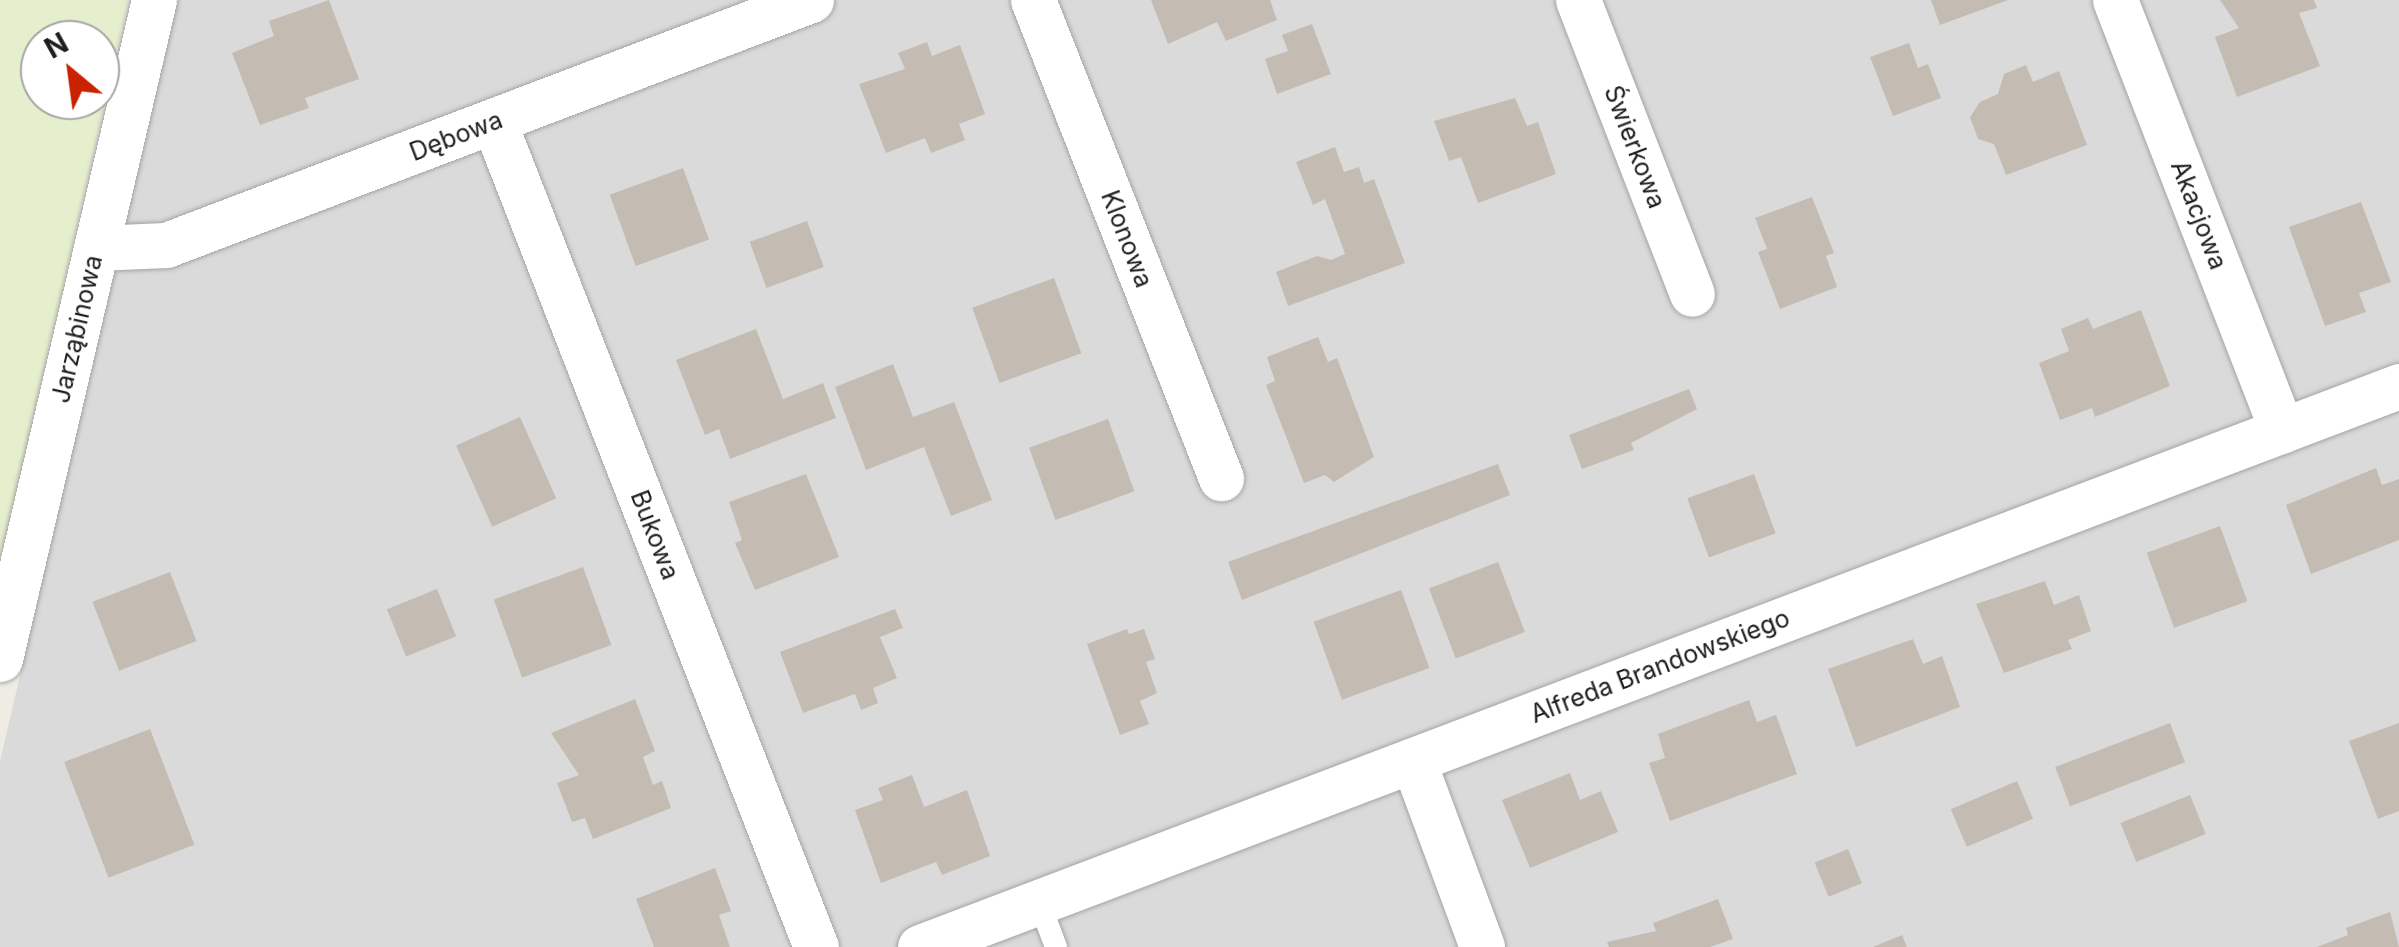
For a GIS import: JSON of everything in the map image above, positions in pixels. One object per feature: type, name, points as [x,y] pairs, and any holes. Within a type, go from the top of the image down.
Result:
[{"type":"street","name":"Jarząbinowa","points":[[0,658],[154,0]]},
{"type":"street","name":"Dębowa","points":[[96,248],[166,245],[811,0]]},
{"type":"street","name":"Klonowa","points":[[1034,0],[1221,478]]},
{"type":"street","name":"Świerkowa","points":[[1578,0],[1692,294]]},
{"type":"street","name":"Akacjowa","points":[[2116,0],[2282,431]]},
{"type":"street","name":"Bukowa","points":[[494,122],[816,947]]},
{"type":"street","name":"Alfreda Brandowskiego","points":[[920,947],[2399,386]]},
{"type":"street","points":[[1413,760],[1482,947]]},
{"type":"lane","points":[[1039,902],[1056,947]]},
{"type":"shaded area","points":[[178,0],[2399,0],[2399,947],[0,947],[0,761]]},
{"type":"green space","points":[[0,0],[128,0],[120,35],[120,20],[20,20],[20,120],[101,120],[0,564]]},
{"type":"building","points":[[329,0],[359,79],[305,98],[309,108],[260,125],[232,53],[274,36],[269,21]]},
{"type":"building","points":[[1151,0],[1270,0],[1277,20],[1226,41],[1217,22],[1168,44]]},
{"type":"building","points":[[1931,0],[2008,0],[1940,25]]},
{"type":"building","points":[[2220,0],[2314,0],[2317,8],[2299,13],[2320,66],[2237,97],[2215,37],[2239,28]]},
{"type":"building","points":[[1312,24],[1331,74],[1277,94],[1265,59],[1288,51],[1282,35]]},
{"type":"building","points":[[927,42],[932,56],[960,45],[985,114],[959,124],[965,140],[931,153],[925,138],[886,153],[859,84],[905,69],[898,53]]},
{"type":"building","points":[[1909,43],[1918,68],[1928,64],[1941,98],[1893,116],[1870,57]]},
{"type":"building","points":[[2026,65],[2033,82],[2059,71],[2087,145],[2006,175],[1994,144],[1978,139],[1970,117],[1980,102],[1998,94],[2004,74]]},
{"type":"building","points":[[1515,98],[1527,126],[1538,122],[1556,174],[1478,203],[1461,157],[1449,161],[1434,121]]},
{"type":"building","points":[[1335,147],[1344,172],[1359,167],[1364,183],[1374,179],[1405,263],[1288,306],[1276,272],[1317,256],[1331,260],[1345,254],[1325,199],[1313,205],[1296,162]]},
{"type":"building","points":[[683,168],[709,239],[636,266],[610,195]]},
{"type":"building","points":[[1812,197],[1834,253],[1826,256],[1837,287],[1780,309],[1758,252],[1767,249],[1755,218]]},
{"type":"building","points":[[2361,202],[2391,282],[2359,293],[2366,312],[2325,326],[2289,227]]},
{"type":"building","points":[[807,221],[824,267],[766,288],[750,242]]},
{"type":"building","points":[[1054,278],[1081,353],[1000,383],[972,308]]},
{"type":"building","points":[[2141,310],[2170,386],[2095,417],[2092,408],[2060,420],[2039,363],[2069,351],[2061,329],[2088,318],[2093,329]]},
{"type":"building","points":[[756,329],[783,399],[823,383],[836,418],[730,459],[719,429],[705,435],[676,360]]},
{"type":"building","points":[[1318,337],[1328,362],[1337,358],[1374,457],[1334,482],[1325,475],[1304,483],[1266,385],[1275,381],[1267,357]]},
{"type":"building","points":[[893,364],[913,417],[954,402],[992,500],[951,516],[924,447],[866,470],[835,387]]},
{"type":"building","points":[[1689,389],[1697,409],[1631,443],[1634,450],[1582,469],[1569,435]]},
{"type":"building","points":[[520,417],[556,498],[492,527],[456,445]]},
{"type":"building","points":[[1108,419],[1134,491],[1055,520],[1029,448]]},
{"type":"building","points":[[1498,464],[1510,495],[1242,600],[1228,562]]},
{"type":"building","points":[[2376,468],[2382,485],[2399,479],[2399,540],[2311,574],[2286,505]]},
{"type":"building","points":[[806,474],[839,557],[755,590],[735,543],[742,540],[729,502]]},
{"type":"building","points":[[1754,474],[1776,533],[1709,557],[1687,498]]},
{"type":"building","points":[[2220,526],[2247,601],[2174,628],[2147,553]]},
{"type":"building","points":[[1498,562],[1525,632],[1456,659],[1429,589]]},
{"type":"building","points":[[583,567],[611,645],[522,677],[494,599]]},
{"type":"building","points":[[170,572],[197,641],[119,671],[93,602]]},
{"type":"building","points":[[2045,581],[2054,605],[2079,595],[2091,631],[2068,640],[2072,649],[2004,673],[1976,604]]},
{"type":"building","points":[[437,589],[456,636],[406,657],[387,609]]},
{"type":"building","points":[[1401,590],[1429,668],[1342,700],[1314,622]]},
{"type":"building","points":[[895,609],[903,628],[880,637],[897,678],[873,688],[878,703],[861,710],[855,694],[803,713],[780,652]]},
{"type":"building","points":[[1127,629],[1129,634],[1144,629],[1155,659],[1146,662],[1157,693],[1140,701],[1149,724],[1120,735],[1087,644]]},
{"type":"building","points":[[1913,639],[1923,664],[1942,656],[1960,707],[1856,747],[1828,669]]},
{"type":"building","points":[[635,699],[655,751],[643,757],[653,785],[662,781],[671,808],[593,839],[585,818],[572,822],[557,783],[579,775],[551,733]]},
{"type":"building","points":[[1749,700],[1757,722],[1776,715],[1797,774],[1670,821],[1649,763],[1665,758],[1658,734]]},
{"type":"building","points":[[2170,723],[2185,762],[2070,806],[2055,767]]},
{"type":"building","points":[[2399,723],[2399,811],[2378,819],[2349,741]]},
{"type":"building","points":[[150,729],[194,845],[109,878],[64,762]]},
{"type":"building","points":[[1570,773],[1580,800],[1601,791],[1618,832],[1530,868],[1502,800]]},
{"type":"building","points":[[912,775],[924,807],[967,790],[990,856],[942,875],[936,862],[881,883],[855,810],[883,800],[878,788]]},
{"type":"building","points":[[2017,781],[2033,819],[1967,847],[1951,809]]},
{"type":"building","points":[[2190,795],[2206,834],[2136,862],[2120,823]]},
{"type":"building","points":[[1848,849],[1862,883],[1828,897],[1815,862]]},
{"type":"building","points":[[715,868],[731,911],[719,915],[730,947],[654,947],[636,899]]},
{"type":"building","points":[[1718,899],[1733,939],[1710,947],[1609,947],[1607,942],[1656,931],[1653,923]]},
{"type":"building","points":[[2390,912],[2399,947],[2317,947],[2348,935],[2346,928]]},
{"type":"building","points":[[1902,935],[1907,947],[1873,947]]}]
